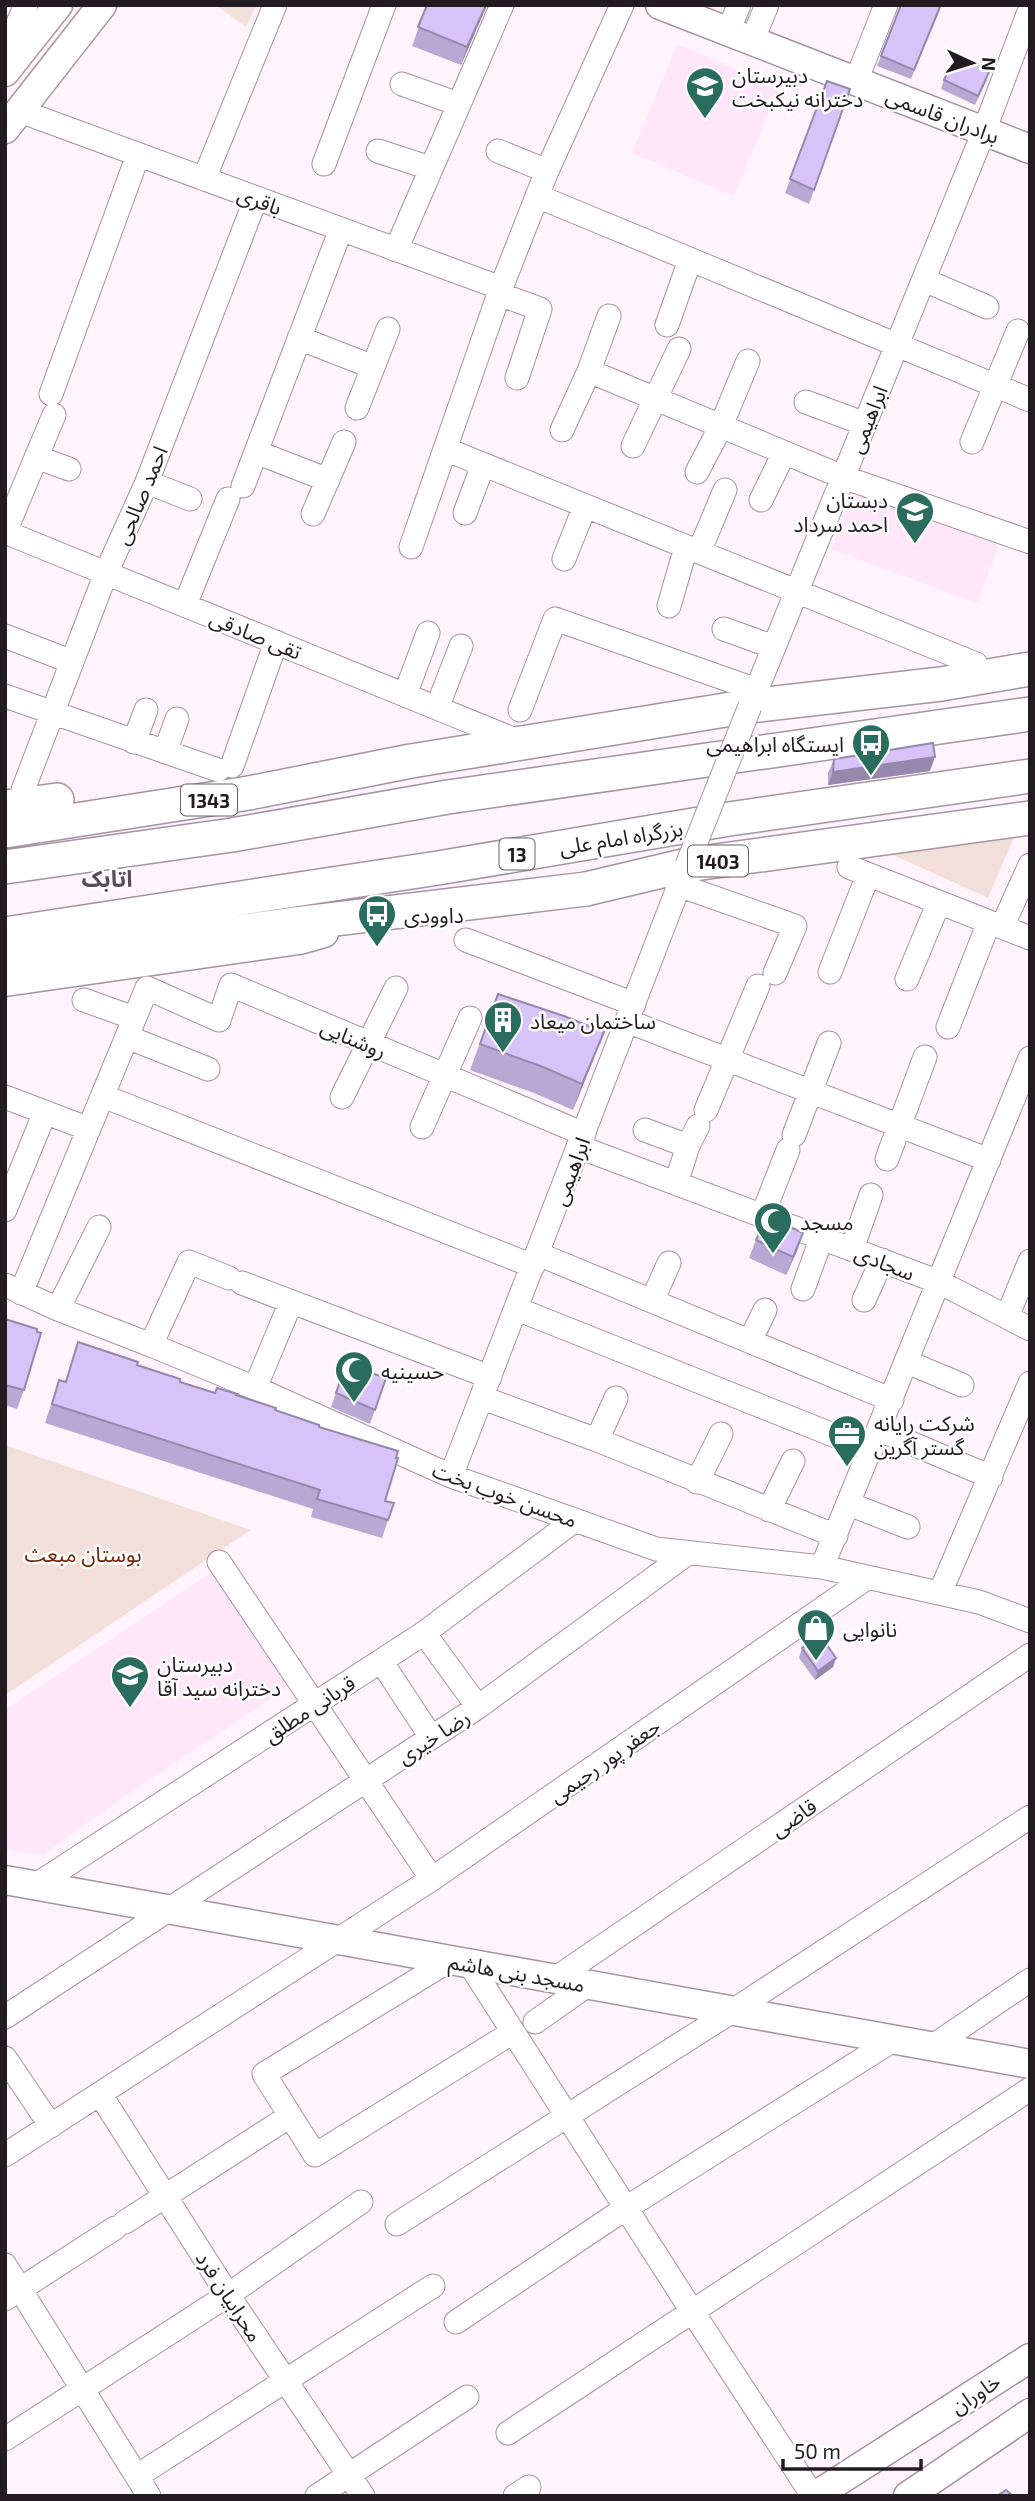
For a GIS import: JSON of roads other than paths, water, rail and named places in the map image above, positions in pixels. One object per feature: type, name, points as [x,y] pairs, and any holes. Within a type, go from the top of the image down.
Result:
[{"type":"highway","points":[[411,761],[753,698],[941,684],[1030,670]]},
{"type":"highway","points":[[5,867],[232,835],[447,797],[1030,714]]},
{"type":"highway","name":"1343","points":[[14,799],[311,766],[411,761]]},
{"type":"highway","name":"1343","points":[[5,831],[249,793],[411,761]]},
{"type":"highway","name":"بزرگراه امام علی","points":[[5,934],[438,868],[729,819],[1030,776]]},
{"type":"highway","name":"1403","points":[[408,910],[684,876],[1030,818]]},
{"type":"highway","points":[[5,965],[68,954],[408,910]]},
{"type":"main road","points":[[5,72],[58,5]]},
{"type":"main road","points":[[12,120],[102,5]]},
{"type":"main road","name":"برادران قاسمی","points":[[660,5],[1030,149]]},
{"type":"main road","points":[[5,982],[299,940],[408,910]]},
{"type":"main road","name":"مسجد بنی هاشم","points":[[5,1880],[1030,2064]]},
{"type":"main road","name":"خاوران","points":[[814,2496],[1030,2358]]},
{"type":"main road","points":[[908,2496],[1030,2413]]},
{"type":"street","points":[[5,52],[26,5]]},
{"type":"street","points":[[204,179],[275,5]]},
{"type":"street","points":[[324,164],[384,5]]},
{"type":"street","points":[[396,250],[502,5]]},
{"type":"street","points":[[411,547],[500,291],[547,171],[622,5]]},
{"type":"street","points":[[739,5],[740,36]]},
{"type":"street","points":[[740,36],[767,5]]},
{"type":"street","points":[[856,81],[886,5]]},
{"type":"street","name":"ابراهیمی","points":[[452,1476],[753,698],[984,131],[1030,9]]},
{"type":"street","points":[[402,84],[458,104]]},
{"type":"street","name":"باقری","points":[[12,120],[138,155],[396,250],[540,309],[517,378]]},
{"type":"street","points":[[378,151],[430,168]]},
{"type":"street","points":[[498,151],[547,171]]},
{"type":"street","points":[[5,532],[36,457],[138,155]]},
{"type":"street","points":[[537,197],[1030,400]]},
{"type":"street","name":"احمد صالحی","points":[[14,799],[52,713],[106,573],[147,482],[256,198]]},
{"type":"street","points":[[185,605],[235,492],[256,452],[341,229]]},
{"type":"street","points":[[667,325],[690,260]]},
{"type":"street","points":[[924,280],[987,307]]},
{"type":"street","points":[[562,430],[589,371],[609,316]]},
{"type":"street","points":[[357,408],[388,329]]},
{"type":"street","points":[[972,442],[1018,331]]},
{"type":"street","points":[[299,338],[373,367]]},
{"type":"street","points":[[633,446],[679,349]]},
{"type":"street","points":[[697,472],[748,361]]},
{"type":"street","points":[[589,371],[843,477],[1030,542]]},
{"type":"street","points":[[806,402],[865,424]]},
{"type":"street","points":[[313,514],[344,442]]},
{"type":"street","points":[[445,449],[976,664]]},
{"type":"street","points":[[256,452],[328,480]]},
{"type":"street","points":[[761,499],[784,453]]},
{"type":"street","points":[[36,457],[69,469]]},
{"type":"street","points":[[465,513],[483,465]]},
{"type":"street","points":[[147,482],[190,499]]},
{"type":"street","points":[[669,606],[692,550],[725,491]]},
{"type":"street","points":[[564,559],[585,506]]},
{"type":"street","name":"تقی صادقی","points":[[5,532],[508,737]]},
{"type":"street","points":[[520,710],[555,619],[753,698]]},
{"type":"street","points":[[724,629],[774,647]]},
{"type":"street","points":[[405,695],[428,633]]},
{"type":"street","points":[[5,636],[72,662]]},
{"type":"street","points":[[5,696],[134,742],[225,768],[276,642]]},
{"type":"street","points":[[437,708],[461,646]]},
{"type":"street","points":[[134,742],[146,710]]},
{"type":"street","points":[[165,752],[177,719]]},
{"type":"street","points":[[948,1027],[995,924],[1030,865]]},
{"type":"street","points":[[830,972],[859,871],[1030,938]]},
{"type":"street","points":[[676,1183],[727,1059],[795,926],[684,876]]},
{"type":"street","points":[[907,979],[939,902]]},
{"type":"street","points":[[466,940],[727,1059],[989,1160]]},
{"type":"street","name":"روشنایی","points":[[131,1028],[147,988],[219,1020],[231,985],[444,1075],[581,1140]]},
{"type":"street","points":[[342,1097],[396,988]]},
{"type":"street","points":[[84,1000],[208,1069]]},
{"type":"street","points":[[422,1126],[470,1018]]},
{"type":"street","points":[[13,1289],[89,1129],[131,1028]]},
{"type":"street","points":[[763,1214],[829,1043]]},
{"type":"street","points":[[887,1159],[925,1057]]},
{"type":"street","points":[[822,1567],[1030,1058]]},
{"type":"street","points":[[103,1096],[536,1260],[652,1301],[892,1399]]},
{"type":"street","points":[[5,1097],[89,1129]]},
{"type":"street","points":[[5,1210],[45,1112]]},
{"type":"street","points":[[645,1130],[697,1127]]},
{"type":"street","name":"سجادی","points":[[581,1140],[676,1183],[939,1282],[1030,1329]]},
{"type":"street","points":[[852,1250],[871,1195]]},
{"type":"street","points":[[58,1309],[99,1227]]},
{"type":"street","points":[[803,1289],[821,1237]]},
{"type":"street","points":[[864,1300],[881,1260]]},
{"type":"street","points":[[1007,1317],[1030,1261]]},
{"type":"street","points":[[151,1345],[189,1262],[291,1302],[487,1387],[597,1440],[836,1536]]},
{"type":"street","points":[[652,1301],[669,1263]]},
{"type":"street","name":"محسن خوب بخت","points":[[13,1289],[255,1388],[452,1476],[656,1549],[822,1567],[979,1602],[1030,1621]]},
{"type":"street","points":[[255,1388],[291,1302]]},
{"type":"street","points":[[517,1309],[875,1440],[990,1477]]},
{"type":"street","points":[[750,1341],[765,1310]]},
{"type":"street","points":[[907,1362],[962,1385]]},
{"type":"street","points":[[940,1593],[1030,1383]]},
{"type":"street","points":[[597,1440],[616,1398]]},
{"type":"street","points":[[697,1482],[721,1434]]},
{"type":"street","points":[[769,1510],[793,1461]]},
{"type":"street","points":[[849,1504],[908,1527]]},
{"type":"street","name":"قربانی مطلق","points":[[36,1885],[425,1633],[575,1520]]},
{"type":"street","name":"رضا خیری","points":[[5,2017],[478,1707],[688,1553]]},
{"type":"street","points":[[219,1562],[432,1879]]},
{"type":"street","name":"جعفر پور رحیمی","points":[[5,2155],[432,1879],[868,1577]]},
{"type":"street","points":[[425,1633],[478,1707]]},
{"type":"street","name":"قاضی","points":[[556,1978],[1030,1655]]},
{"type":"street","points":[[381,1661],[431,1737]]},
{"type":"street","points":[[397,2224],[734,2010],[1030,1817]]},
{"type":"street","points":[[513,2032],[315,2155],[264,2074],[460,1962],[513,2032],[814,2496]]},
{"type":"street","points":[[933,2046],[1030,1980]]},
{"type":"street","points":[[535,2022],[589,1984]]},
{"type":"street","points":[[456,2322],[626,2208],[895,2039]]},
{"type":"street","points":[[5,2058],[51,2126]]},
{"type":"street","points":[[508,2433],[1030,2089]]},
{"type":"street","name":"محرابیان فرد","points":[[100,2094],[228,2294],[363,2496]]},
{"type":"street","points":[[13,2295],[290,2116]]},
{"type":"street","points":[[5,2439],[228,2294],[361,2202]]},
{"type":"street","points":[[5,2265],[13,2295],[83,2390],[143,2486],[288,2381],[433,2286]]},
{"type":"street","points":[[317,2496],[467,2397]]},
{"type":"place","name":"دبیرستان دخترانه نیکبخت","points":[[705,120]]},
{"type":"place","name":"دبستان احمد سرداد","points":[[915,545]]},
{"type":"place","name":"ایستگاه ابراهیمی","points":[[871,777]]},
{"type":"place","name":"داوودی","points":[[377,948]]},
{"type":"place","name":"ساختمان میعاد","points":[[503,1054]]},
{"type":"place","name":"مسجد","points":[[773,1255]]},
{"type":"place","name":"حسینیه","points":[[354,1404]]},
{"type":"place","name":"شرکت رایانه گستر آگرین","points":[[847,1468]]},
{"type":"place","name":"نانوایی","points":[[816,1662]]},
{"type":"place","name":"دبیرستان دخترانه سید آقا","points":[[130,1709]]},
{"type":"district","name":"اتابک","points":[[107,878]]},
{"type":"park label","name":"بوستان مبعث","points":[[83,1553]]}]
